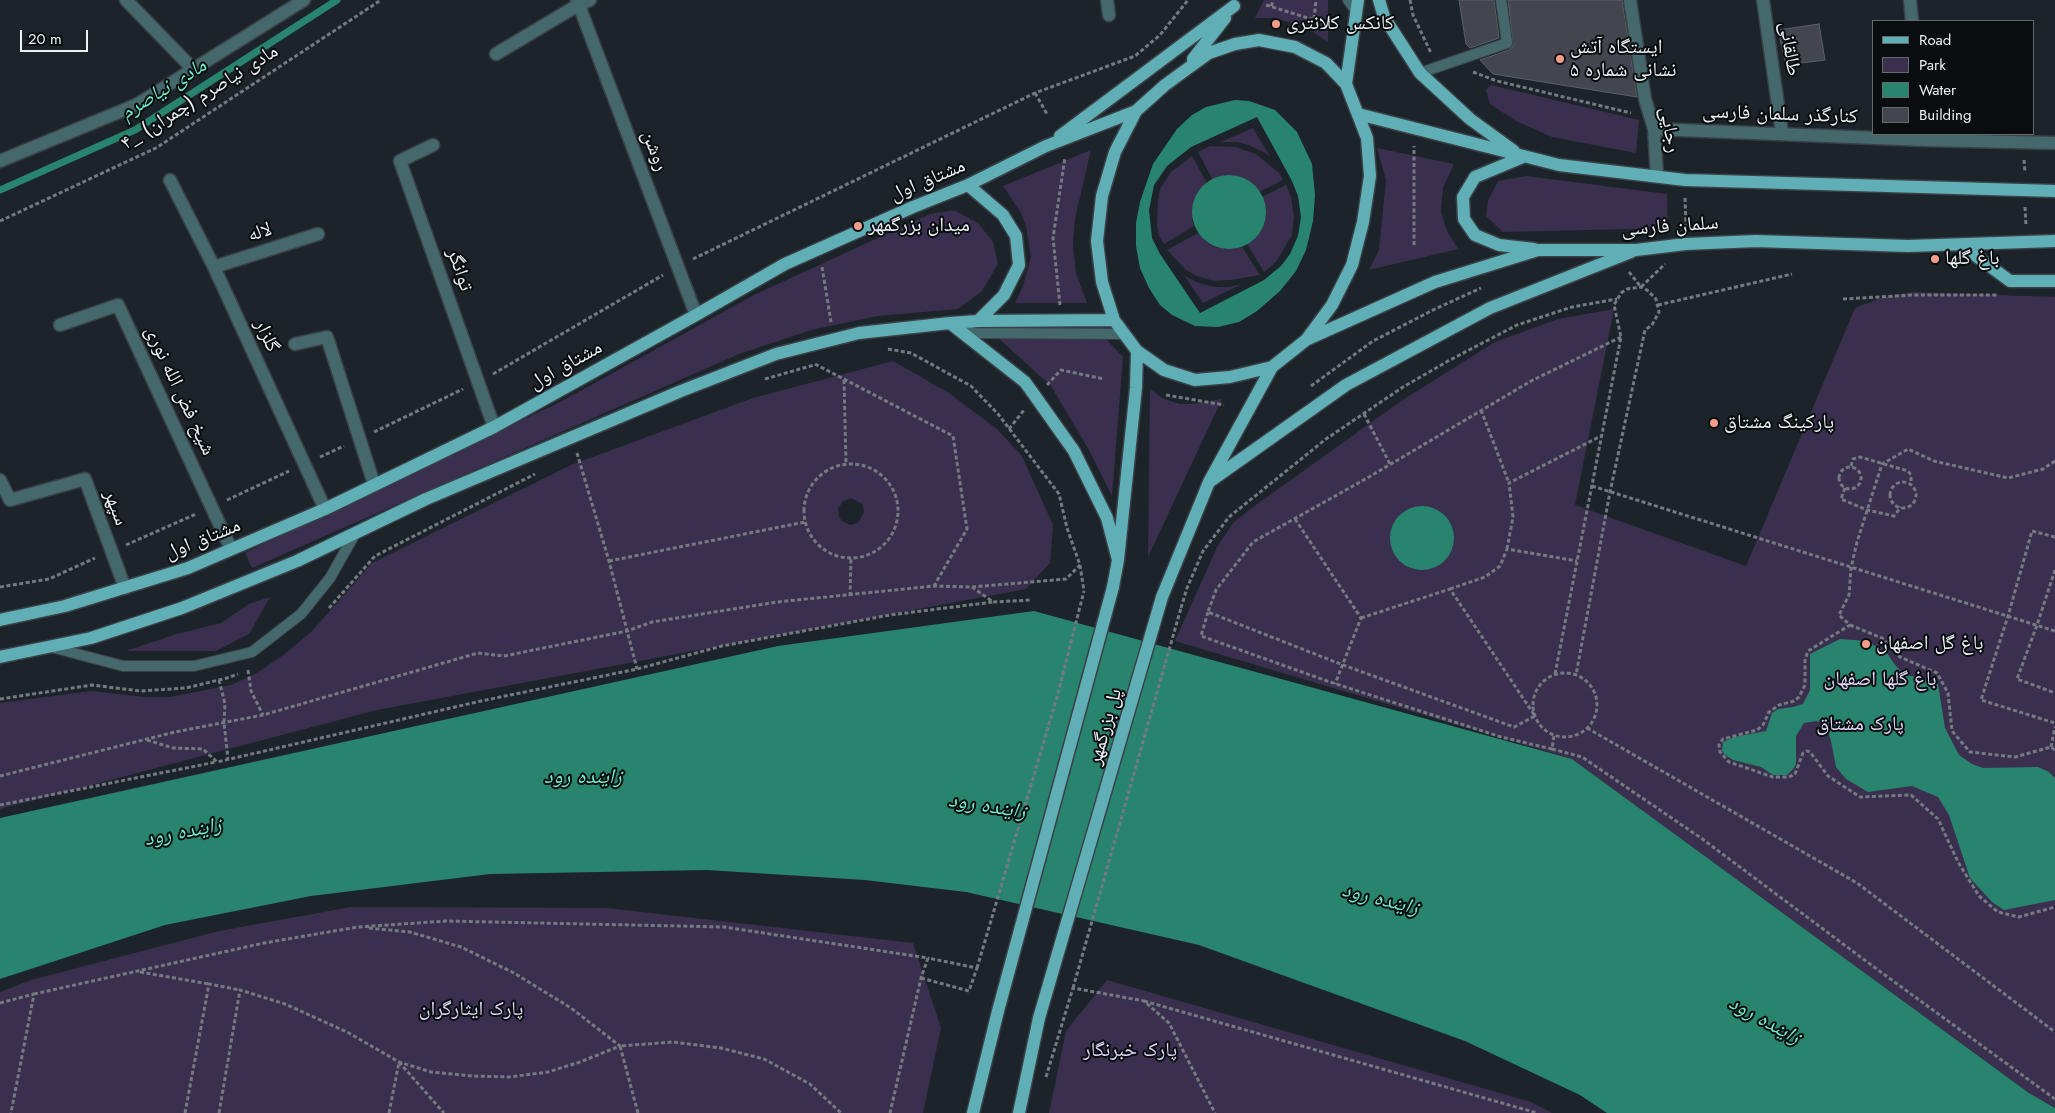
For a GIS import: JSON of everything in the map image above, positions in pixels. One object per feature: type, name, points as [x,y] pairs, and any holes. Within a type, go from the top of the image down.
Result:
[{"type":"main road","points":[[1379,0],[1384,16],[1420,73],[1470,119],[1522,157]]},
{"type":"main road","points":[[1186,69],[1236,3]]},
{"type":"main road","points":[[1046,146],[1236,3]]},
{"type":"main road","points":[[1346,84],[1357,6]]},
{"type":"main road","points":[[1259,40],[1296,47],[1326,63],[1346,84],[1367,138],[1370,176],[1364,222],[1352,265],[1332,305],[1306,340],[1272,367],[1230,377],[1195,380],[1164,370],[1137,351],[1114,320],[1102,282],[1097,241],[1102,196],[1115,152],[1136,111],[1186,69],[1209,53],[1235,44],[1259,40]]},
{"type":"main road","name":"مشتاق اول","points":[[0,620],[65,606],[188,568],[325,509],[494,427],[785,264],[913,207],[968,186],[1046,146],[1136,111]]},
{"type":"main road","name":"سلمان فارسی","points":[[1358,114],[1559,165],[1685,180],[2055,191]]},
{"type":"main road","points":[[1522,157],[1475,177],[1463,197],[1464,219],[1475,235],[1499,245],[1538,250]]},
{"type":"main road","points":[[968,186],[1003,215],[1016,236],[1019,265],[1004,295],[978,321]]},
{"type":"main road","name":"سلمان فارسی","points":[[1306,340],[1435,282],[1538,250],[1636,250],[1686,244],[1756,241],[1908,246],[2055,241]]},
{"type":"main road","points":[[1961,245],[2010,281],[2055,281]]},
{"type":"main road","points":[[1209,482],[1346,385],[1490,308],[1636,250]]},
{"type":"main road","points":[[0,657],[91,638],[182,608],[296,561],[426,499],[681,391],[776,354],[859,333],[954,323],[978,321],[1114,320]]},
{"type":"main road","points":[[954,323],[1025,382],[1074,451],[1106,518],[1118,560]]},
{"type":"main road","name":"پل بزرگمهر","points":[[973,1113],[998,1011],[1113,587],[1118,560],[1136,388],[1137,351]]},
{"type":"main road","name":"پل بزرگمهر","points":[[1019,1113],[1039,1018],[1162,597],[1209,482],[1272,367]]},
{"type":"street","points":[[126,0],[194,70]]},
{"type":"street","points":[[0,161],[136,106],[304,0]]},
{"type":"street","points":[[1107,0],[1109,15]]},
{"type":"street","name":"رجایی","points":[[1630,0],[1645,99],[1654,128],[1657,176]]},
{"type":"street","name":"طالقانی","points":[[1763,0],[1782,133]]},
{"type":"street","points":[[1910,0],[1912,20]]},
{"type":"street","points":[[496,54],[582,2]]},
{"type":"street","name":"روشن","points":[[582,2],[696,315]]},
{"type":"street","name":"کنارگذر سلمان فارسی","points":[[1654,128],[2055,142]]},
{"type":"street","name":"توانگر","points":[[433,144],[400,160],[494,427]]},
{"type":"street","name":"گلزار","points":[[170,180],[214,267],[325,509]]},
{"type":"street","name":"لاله","points":[[214,267],[318,234]]},
{"type":"street","name":"شیخ فض الله نوری","points":[[60,325],[118,305],[231,549]]},
{"type":"street","points":[[295,344],[327,337],[374,484]]},
{"type":"street","name":"سپهر","points":[[0,480],[5,501],[85,479],[125,588]]},
{"type":"lane","points":[[1348,0],[1357,6]]},
{"type":"lane","points":[[1420,73],[1507,43],[1501,0]]},
{"type":"lane","points":[[954,323],[972,332],[1124,334]]},
{"type":"lane","points":[[50,647],[123,666],[194,666],[252,652],[301,614],[330,578],[356,532]]},
{"type":"path","name":"۴_ مادی نیاصرم (چمران)","points":[[0,221],[156,148],[381,0]]},
{"type":"path","points":[[0,588],[49,579],[212,508],[478,382],[678,267],[1035,93],[1135,56],[1160,35],[1188,0]]},
{"type":"path","points":[[1271,6],[1274,0]]},
{"type":"path","points":[[1314,19],[1316,0]]},
{"type":"path","points":[[1410,0],[1413,15]]},
{"type":"path","points":[[1266,5],[1324,23]]},
{"type":"path","points":[[1035,93],[1047,114]]},
{"type":"path","points":[[2024,142],[2026,241]]},
{"type":"path","points":[[1414,145],[1414,245]]},
{"type":"path","points":[[1060,310],[1053,238],[1066,155]]},
{"type":"path","points":[[1685,180],[1686,244]]},
{"type":"path","points":[[819,249],[834,339]]},
{"type":"path","points":[[1658,305],[1792,274]]},
{"type":"path","points":[[1307,390],[1321,377],[1373,341],[1435,309],[1486,286]]},
{"type":"path","points":[[1555,674],[1621,337],[1620,324],[1614,312],[1617,299],[1627,289],[1641,288],[1652,294],[1658,305],[1659,312],[1656,320],[1645,330],[1610,492],[1576,675]]},
{"type":"path","points":[[1844,299],[1914,295],[2008,295]]},
{"type":"path","points":[[1045,1082],[1181,608],[1187,588],[1203,551],[1229,517],[1326,439],[1403,387],[1516,325],[1572,307],[1617,299]]},
{"type":"path","points":[[1621,337],[1531,380],[1390,464],[1253,542],[1216,590],[1201,636],[1335,684],[1501,738],[1582,757],[1701,838],[2055,1099]]},
{"type":"path","points":[[885,348],[911,353],[971,386],[998,414],[1059,494],[1067,528],[1080,565],[1084,591],[1057,697],[969,991],[921,978]]},
{"type":"path","points":[[761,380],[823,362]]},
{"type":"path","points":[[815,364],[953,436],[967,529],[934,586]]},
{"type":"path","points":[[1062,370],[1104,379]]},
{"type":"path","points":[[844,379],[846,464]]},
{"type":"path","points":[[1166,395],[1224,405]]},
{"type":"path","points":[[1361,618],[1485,577],[1500,566],[1507,549],[1513,517],[1509,483],[1481,410]]},
{"type":"path","points":[[1364,414],[1390,464]]},
{"type":"path","points":[[1509,483],[1601,436]]},
{"type":"path","points":[[2051,747],[2015,757],[1970,752],[1952,731],[1948,693],[1937,673],[1900,657],[1882,638],[1850,625],[1839,615],[1849,595],[1851,568],[1882,464],[1908,449],[1934,461],[2008,478],[2043,470],[2055,461]]},
{"type":"path","points":[[568,457],[577,452],[609,561],[637,669]]},
{"type":"path","points":[[1851,466],[1853,459],[1860,457],[1908,471],[1911,475],[1910,484]]},
{"type":"path","points":[[846,464],[861,465],[875,471],[887,481],[895,494],[898,509],[896,524],[890,537],[880,548],[866,556],[851,558],[836,556],[822,548],[811,536],[805,522],[804,506],[808,491],[818,478],[831,469],[846,464]]},
{"type":"path","points":[[1851,466],[1858,469],[1862,479],[1856,488],[1845,488],[1840,482],[1839,474],[1844,468],[1851,466]]},
{"type":"path","points":[[375,556],[542,470]]},
{"type":"path","points":[[1845,488],[1841,498],[1867,510],[1894,516],[1901,508],[1910,506],[1916,499],[1916,490],[1910,484],[1902,481],[1892,488],[1892,500],[1901,508]]},
{"type":"path","points":[[1592,486],[2055,631]]},
{"type":"path","points":[[1294,519],[1361,618]]},
{"type":"path","points":[[609,561],[805,522]]},
{"type":"path","points":[[2051,747],[2055,725],[1981,700],[2008,616],[2032,530],[2055,537]]},
{"type":"path","points":[[1507,549],[1577,561]]},
{"type":"path","points":[[850,596],[851,558]]},
{"type":"path","points":[[0,776],[145,740],[263,715],[478,653],[504,656],[627,631],[652,622],[741,608],[934,586],[972,587],[1066,578],[1080,565]]},
{"type":"path","points":[[2055,570],[2038,626],[2017,679],[2055,693]]},
{"type":"path","points":[[972,587],[993,602]]},
{"type":"path","points":[[1450,589],[1534,716],[1540,725],[1548,732],[1568,737],[1578,734],[1587,728],[1593,720],[1597,709],[1596,698],[1586,680],[1565,672],[1555,674],[1538,686],[1532,706],[1534,716]]},
{"type":"path","points":[[0,805],[228,760],[481,701],[637,669],[722,646],[890,615],[993,602],[1032,600]]},
{"type":"path","points":[[1208,612],[1514,727],[1534,716]]},
{"type":"path","points":[[1335,684],[1361,618]]},
{"type":"path","points":[[1850,625],[1808,651],[1805,660],[1805,685],[1794,701],[1779,705],[1769,712],[1763,725],[1757,730],[1723,739],[1719,744],[1720,752],[1724,759],[1773,776],[1789,777],[1795,774],[1804,753],[1807,751],[1810,752],[1828,776],[1860,797],[1912,795],[1938,819],[1958,862],[1979,896],[1998,912],[2018,916],[2055,907]]},
{"type":"path","points":[[248,670],[252,691],[263,715]]},
{"type":"path","points":[[219,680],[225,704],[224,723],[228,760]]},
{"type":"path","points":[[1587,728],[1857,883],[2055,1032]]},
{"type":"path","points":[[1552,749],[1554,735]]},
{"type":"path","points":[[145,740],[173,748],[203,749],[216,762]]},
{"type":"path","points":[[2051,747],[2055,750]]},
{"type":"path","points":[[0,1003],[264,943],[358,926],[446,921],[724,927],[928,958],[977,968]]},
{"type":"path","points":[[358,926],[410,932],[461,947],[514,973],[563,1003],[620,1046],[638,1113]]},
{"type":"path","points":[[890,1113],[921,978],[928,958]]},
{"type":"path","points":[[137,972],[240,990],[285,1004],[347,1032],[398,1062],[431,1072],[509,1077],[548,1072],[620,1046],[672,1042],[721,1048],[764,1059],[810,1084],[841,1113]]},
{"type":"path","points":[[185,1113],[209,984]]},
{"type":"path","points":[[1072,988],[1144,1001],[1537,1113]]},
{"type":"path","points":[[219,1113],[240,990]]},
{"type":"path","points":[[11,1113],[34,994]]},
{"type":"path","points":[[1144,1001],[1169,1023],[1214,1113]]},
{"type":"path","points":[[389,1113],[398,1062]]},
{"type":"path","points":[[398,1062],[444,1113]]},
{"type":"green space","points":[[1264,0],[1328,0],[1328,42],[1305,27],[1275,18],[1255,18]]},
{"type":"green space","points":[[1491,85],[1639,120],[1636,153],[1552,137],[1516,121],[1490,104],[1486,90]]},
{"type":"green space","points":[[1253,128],[1271,158],[1266,153],[1248,145],[1237,142],[1221,142]]},
{"type":"green space","points":[[1210,146],[1235,147],[1256,154],[1279,173],[1283,180],[1259,192],[1254,185],[1239,177],[1230,175],[1212,179],[1198,152]]},
{"type":"green space","points":[[1377,148],[1454,164],[1443,188],[1441,212],[1447,231],[1458,249],[1369,270],[1379,250],[1386,180]]},
{"type":"green space","points":[[1091,150],[1075,218],[1073,245],[1076,273],[1087,303],[1015,303],[1023,286],[1031,257],[1026,226],[1021,213],[1003,186]]},
{"type":"green space","points":[[1192,156],[1207,183],[1204,185],[1192,221],[1194,226],[1164,244],[1159,236],[1157,225],[1160,189],[1171,172]]},
{"type":"green space","points":[[1526,176],[1667,194],[1668,228],[1503,232],[1486,216],[1488,201],[1498,181]]},
{"type":"green space","points":[[1286,185],[1291,197],[1294,217],[1292,235],[1276,262],[1264,272],[1247,244],[1254,239],[1263,200],[1262,197]]},
{"type":"green space","points":[[954,210],[978,223],[993,242],[998,264],[982,291],[958,309],[878,316],[811,330],[739,354],[252,568],[245,553],[560,402],[754,295],[930,214]]},
{"type":"green space","points":[[1198,233],[1209,244],[1218,248],[1242,247],[1260,275],[1214,281],[1197,276],[1186,270],[1167,250]]},
{"type":"green space","points":[[1184,275],[1196,282],[1214,287],[1230,287],[1242,284],[1203,303]]},
{"type":"green space","name":"پارک مشتاق","points":[[1912,292],[2055,297],[2055,1108],[2029,1093],[1572,759],[1175,641],[1217,547],[1233,523],[1249,510],[1401,401],[1495,342],[1558,319],[1614,309],[1575,505],[1746,566],[1855,308],[1881,298]]},
{"type":"green space","points":[[1101,334],[1123,357],[1112,496],[1089,450],[1051,386],[995,335]]},
{"type":"green space","points":[[893,361],[949,393],[997,429],[1022,456],[1053,525],[1050,563],[1026,589],[377,710],[0,809],[0,703],[91,691],[145,697],[170,697],[231,685],[257,673],[286,653],[313,630],[372,563],[571,465],[753,398]],"holes":[[[851,498],[862,504],[864,512],[858,523],[850,525],[839,517],[838,509],[843,501]]]},
{"type":"green space","points":[[1150,389],[1164,399],[1180,404],[1222,399],[1148,557]]},
{"type":"green space","points":[[270,597],[249,634],[216,651],[126,651],[177,634],[221,623],[249,604]]},
{"type":"green space","name":"پارک ایثارگران","points":[[351,907],[607,908],[913,943],[941,1028],[923,1113],[0,1113],[0,992],[31,980],[219,931]]},
{"type":"green space","name":"پارک خبرنگار","points":[[1107,980],[1531,1102],[1552,1113],[1049,1113],[1066,1031]]},
{"type":"water","points":[[1235,100],[1249,101],[1275,110],[1297,132],[1312,164],[1315,195],[1313,221],[1306,250],[1296,271],[1280,291],[1257,311],[1239,322],[1218,327],[1195,326],[1172,315],[1160,305],[1149,288],[1140,268],[1136,246],[1136,223],[1140,202],[1153,164],[1177,129],[1192,115],[1206,107]],"holes":[[[1257,117],[1292,181],[1298,196],[1301,217],[1298,236],[1290,254],[1281,266],[1264,280],[1200,313],[1160,254],[1152,238],[1149,210],[1154,185],[1167,166],[1191,147]]]},
{"type":"water","points":[[1229,175],[1243,178],[1255,186],[1263,198],[1266,212],[1263,226],[1255,238],[1243,246],[1229,249],[1215,246],[1203,238],[1195,226],[1192,212],[1195,198],[1203,186],[1215,178]]},
{"type":"water","points":[[1422,506],[1434,508],[1445,515],[1452,526],[1454,538],[1452,550],[1445,561],[1434,568],[1422,570],[1410,568],[1399,561],[1392,550],[1390,538],[1392,526],[1399,515],[1410,508]]},
{"type":"water","name":"زاینده رود","points":[[1034,611],[1572,759],[2029,1093],[2055,1108],[2055,1113],[1607,1113],[1580,1095],[1465,1041],[1199,945],[966,892],[865,880],[707,870],[490,874],[311,896],[165,925],[0,979],[0,818],[778,646]]},
{"type":"water","points":[[1840,639],[1867,641],[1887,653],[1905,675],[1927,679],[1938,684],[1945,728],[1959,755],[1972,764],[1983,768],[2038,767],[2049,772],[2055,778],[2055,900],[2004,910],[1992,902],[1970,878],[1949,815],[1938,797],[1912,786],[1868,792],[1846,779],[1836,767],[1826,725],[1817,721],[1804,723],[1796,736],[1796,764],[1787,775],[1773,775],[1761,767],[1733,760],[1724,754],[1722,750],[1723,742],[1734,737],[1766,731],[1772,713],[1778,709],[1803,704],[1810,690],[1810,654]]},
{"type":"building","points":[[1459,0],[1494,0],[1499,38],[1470,48],[1466,44]]},
{"type":"building","name":"ایستگاه آتش نشانی شماره ۵","points":[[1508,0],[1622,0],[1637,97],[1493,74],[1480,60],[1509,50],[1513,46]]},
{"type":"building","points":[[1819,24],[1825,60],[1786,65],[1778,30]]},
{"type":"waterway","name":"مادی نیاصرم","points":[[0,190],[135,130],[337,0]]},
{"type":"place","name":"کانکس کلانتری","points":[[1276,24]]},
{"type":"place","name":"ایستگاه آتش نشانی شماره ۵","points":[[1560,59]]},
{"type":"place","name":"میدان بزرگمهر","points":[[858,226]]},
{"type":"place","name":"باغ گلها","points":[[1935,259]]},
{"type":"place","name":"پارکینگ مشتاق","points":[[1714,423]]},
{"type":"place","name":"باغ گل اصفهان","points":[[1866,644]]},
{"type":"park label","name":"باغ گلها اصفهان","points":[[1880,680]]}]
